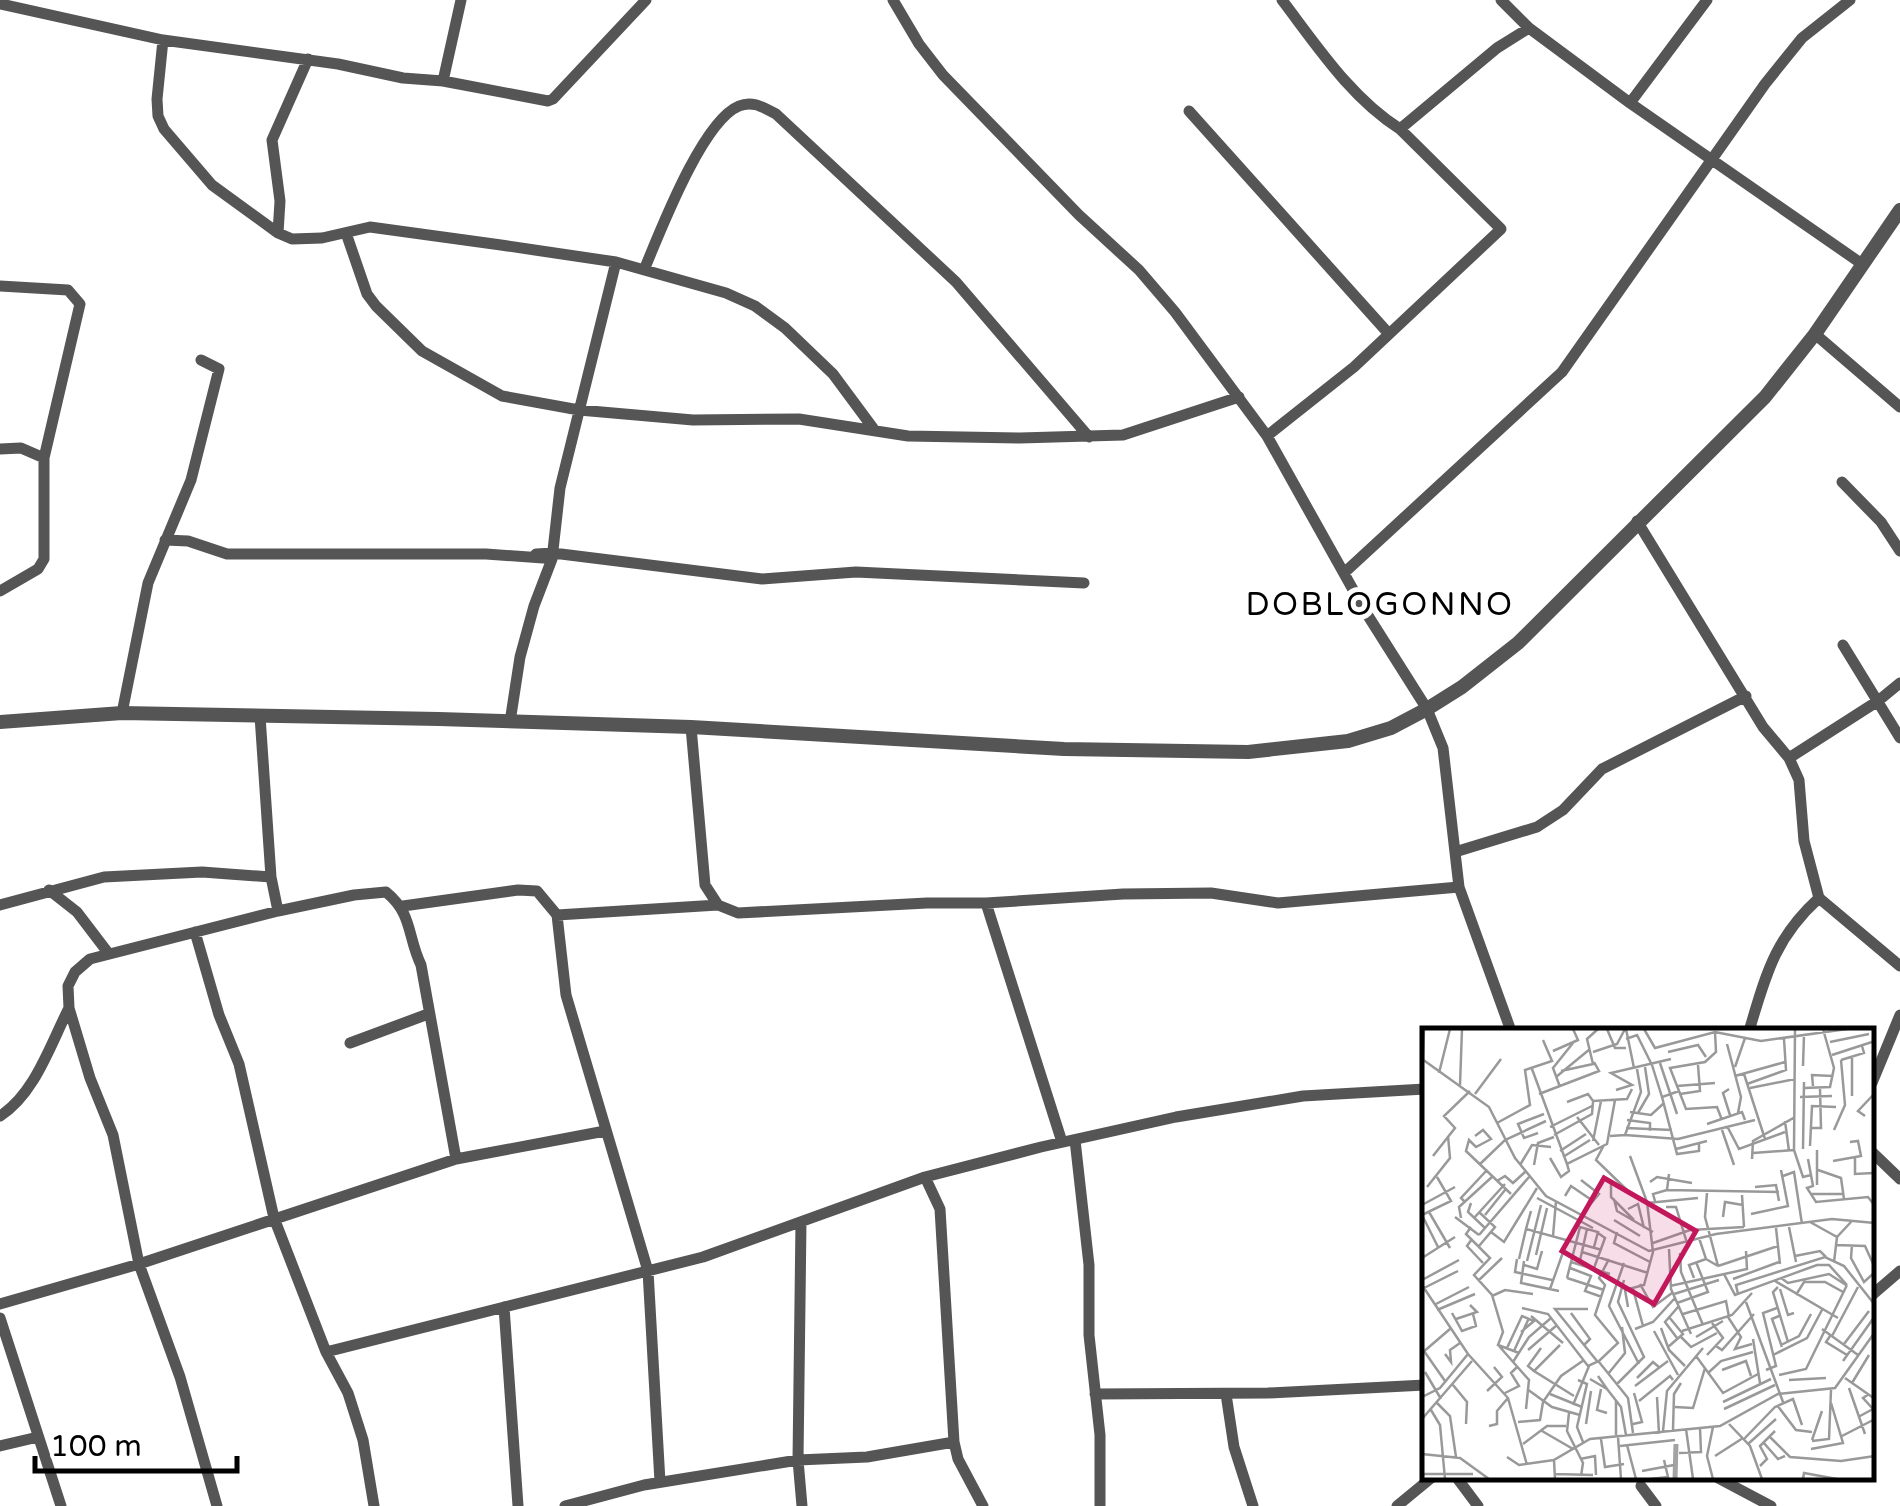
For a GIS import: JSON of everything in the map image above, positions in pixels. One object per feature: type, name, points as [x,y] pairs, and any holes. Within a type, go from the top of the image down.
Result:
[{"type":"street","points":[[443,81],[461,0]]},
{"type":"street","points":[[0,4],[163,40],[548,100],[554,99],[646,0]]},
{"type":"street","points":[[1268,436],[1354,367],[1501,229],[1400,129],[1368,105],[1282,0]]},
{"type":"street","points":[[1501,0],[1529,28],[1630,103],[1862,264]]},
{"type":"street","points":[[1630,103],[1707,0]]},
{"type":"street","points":[[1344,573],[1562,372],[1802,38],[1850,0]]},
{"type":"street","points":[[900,3],[919,44],[943,75],[1078,215],[1139,270],[1268,436],[1344,573],[1427,710],[1444,748],[1459,887],[1510,1028]]},
{"type":"street","points":[[1400,129],[1497,48],[1529,28]]},
{"type":"street","points":[[163,40],[157,99],[164,129],[212,185],[278,233],[292,240],[370,227],[616,262],[726,292],[755,306],[833,374],[873,428]]},
{"type":"street","points":[[278,233],[280,201],[272,140],[308,60]]},
{"type":"street","points":[[644,270],[704,140],[737,106],[756,103],[776,114],[956,282],[1089,437]]},
{"type":"street","points":[[1189,111],[1389,334]]},
{"type":"street","points":[[0,722],[122,713],[510,722],[691,727],[1046,748],[1248,752],[1348,741],[1391,728],[1427,710],[1518,644],[1765,397],[1815,334],[1900,210]]},
{"type":"street","points":[[346,233],[368,294],[422,350],[502,396],[579,410],[693,420],[799,419],[908,436],[1089,437],[1137,431],[1238,397]]},
{"type":"street","points":[[510,722],[520,657],[553,556],[560,488],[616,262]]},
{"type":"street","points":[[0,286],[68,290],[80,304],[44,458],[42,565],[0,591]]},
{"type":"street","points":[[1815,334],[1900,407]]},
{"type":"street","points":[[122,713],[148,583],[191,480],[219,370],[200,360]]},
{"type":"street","points":[[0,450],[21,448],[44,458]]},
{"type":"street","points":[[1842,482],[1880,522],[1900,551]]},
{"type":"street","points":[[1636,522],[1763,727],[1789,758],[1799,780],[1804,841],[1819,898],[1900,966]]},
{"type":"street","points":[[165,540],[188,541],[228,554],[553,556]]},
{"type":"street","points":[[536,554],[762,579],[856,572],[1084,583]]},
{"type":"street","points":[[1843,644],[1900,738]]},
{"type":"street","points":[[1789,758],[1900,683]]},
{"type":"street","points":[[1454,852],[1538,826],[1563,810],[1602,769],[1746,696]]},
{"type":"street","points":[[260,716],[278,911]]},
{"type":"street","points":[[691,727],[702,874],[718,905]]},
{"type":"street","points":[[0,905],[104,877],[202,872],[272,877]]},
{"type":"street","points":[[557,915],[718,905],[738,913],[1146,893],[1211,894],[1278,903],[1459,887]]},
{"type":"street","points":[[49,890],[78,912],[109,954]]},
{"type":"street","points":[[403,906],[518,890],[537,891],[557,915],[566,995],[648,1271],[660,1482]]},
{"type":"street","points":[[217,1506],[180,1376],[139,1264],[114,1135],[90,1078],[69,1008],[68,986],[76,972],[90,959],[109,954],[278,911],[386,892],[403,906],[421,965],[456,1159]]},
{"type":"street","points":[[1749,1028],[1778,947],[1796,920],[1819,898]]},
{"type":"street","points":[[986,903],[1068,1141],[1089,1266],[1089,1335],[1100,1436],[1100,1506]]},
{"type":"street","points":[[195,932],[219,1014],[239,1064],[274,1218],[326,1352],[353,1408],[363,1440],[374,1506]]},
{"type":"street","points":[[0,1116],[12,1109],[29,1086],[69,1008]]},
{"type":"street","points":[[350,1042],[428,1014]]},
{"type":"street","points":[[1875,1076],[1900,1016]]},
{"type":"street","points":[[326,1352],[716,1253],[926,1177],[1068,1141],[1176,1117],[1303,1096],[1422,1088]]},
{"type":"street","points":[[0,1304],[139,1264],[456,1159],[605,1131]]},
{"type":"street","points":[[1875,1155],[1900,1179]]},
{"type":"street","points":[[926,1177],[940,1208],[954,1442],[958,1459],[983,1506]]},
{"type":"street","points":[[802,1222],[798,1460],[802,1506]]},
{"type":"street","points":[[1875,1292],[1900,1270]]},
{"type":"street","points":[[504,1307],[518,1506]]},
{"type":"street","points":[[0,1318],[61,1506]]},
{"type":"street","points":[[1095,1394],[1226,1394],[1422,1384]]},
{"type":"street","points":[[1226,1394],[1234,1447],[1252,1506]]},
{"type":"street","points":[[0,1446],[38,1437]]},
{"type":"street","points":[[565,1506],[660,1482],[798,1460],[867,1457],[954,1442]]},
{"type":"street","points":[[1396,1506],[1426,1481]]},
{"type":"street","points":[[1459,1481],[1478,1506]]},
{"type":"street","points":[[1724,1481],[1770,1506]]},
{"type":"street","points":[[1641,1486],[1656,1506]]},
{"type":"district","name":"DOBLOGONNO","points":[[1380,605]]}]
